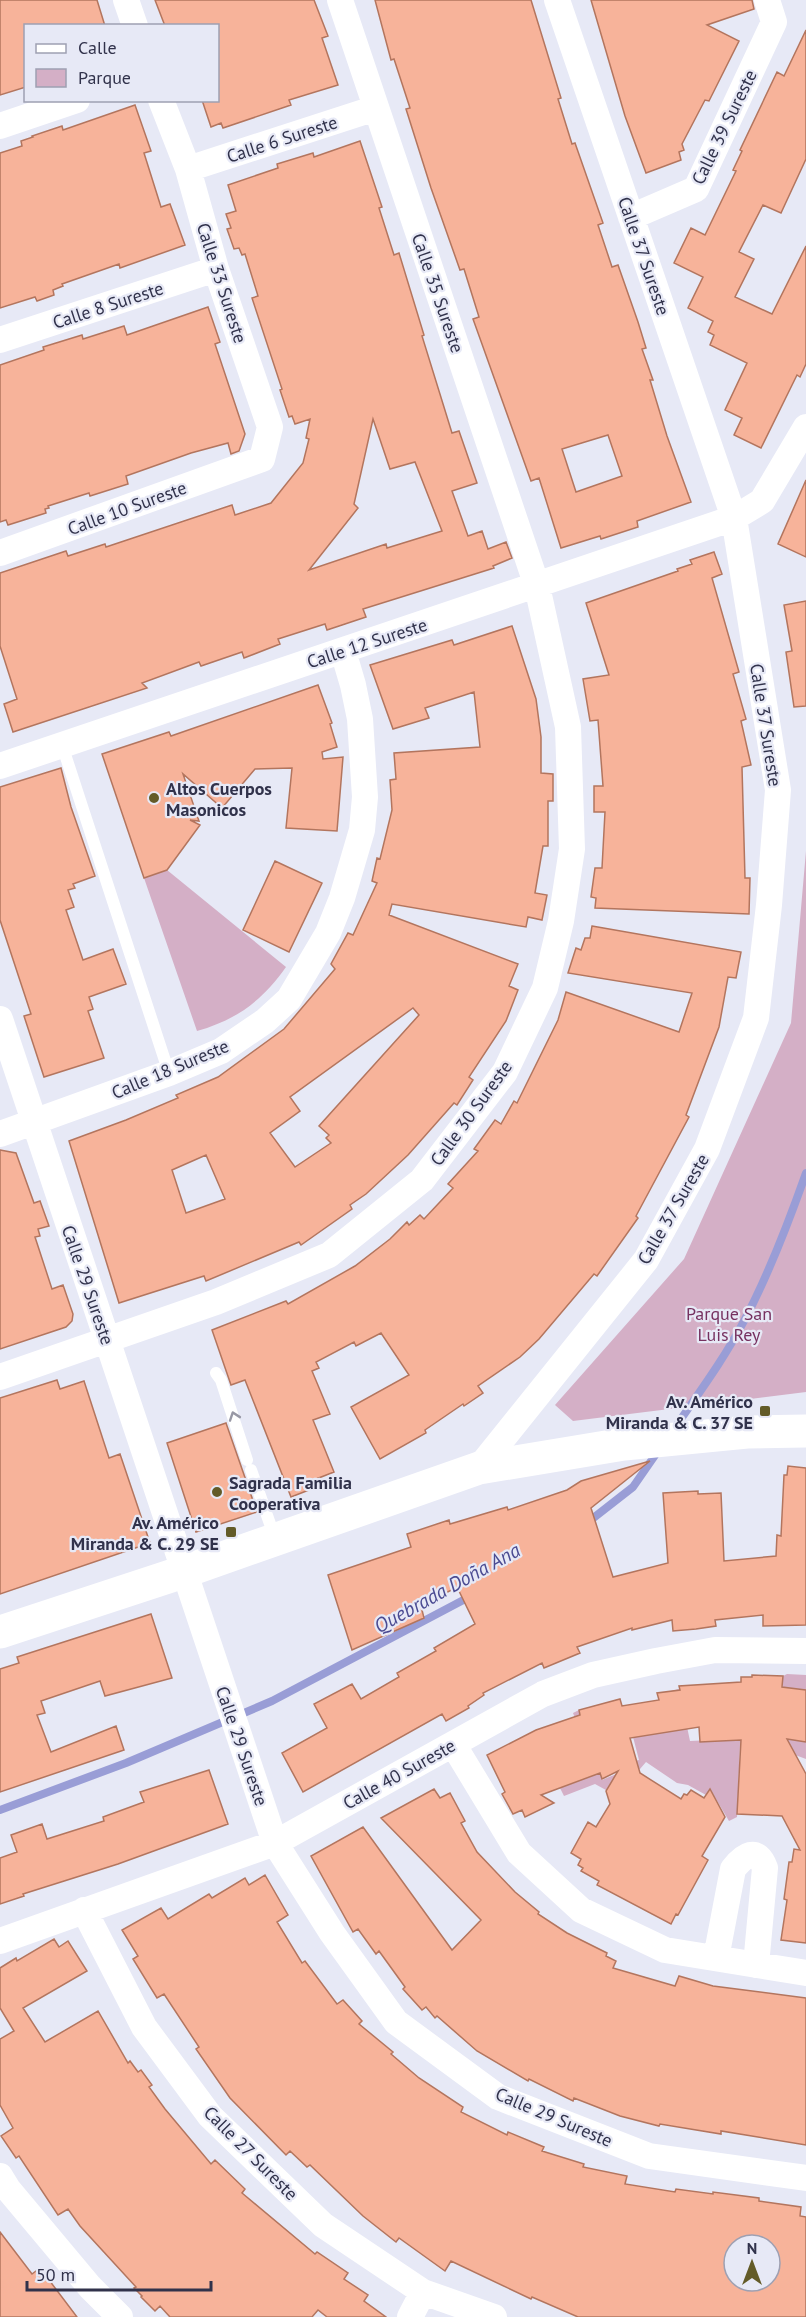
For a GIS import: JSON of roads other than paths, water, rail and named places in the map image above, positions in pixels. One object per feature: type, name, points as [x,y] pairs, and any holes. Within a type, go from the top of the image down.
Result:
[{"type":"street","points":[[126,0],[134,24]]},
{"type":"street","name":"Calle 35 Sureste","points":[[340,0],[537,586]]},
{"type":"street","name":"Calle 37 Sureste","points":[[479,1468],[646,1260],[707,1149],[756,1018],[769,905],[778,790],[734,518],[557,0]]},
{"type":"street","name":"Calle 39 Sureste","points":[[631,217],[696,189],[774,22],[767,0]]},
{"type":"street","points":[[0,126],[70,102]]},
{"type":"street","name":"Calle 33 Sureste","points":[[162,102],[188,169],[216,269],[270,427],[262,459],[254,462]]},
{"type":"street","name":"Calle 6 Sureste","points":[[188,169],[376,108]]},
{"type":"street","name":"Calle 8 Sureste","points":[[0,340],[216,269]]},
{"type":"street","name":"Calle 12 Sureste","points":[[0,766],[734,518],[762,501],[806,427]]},
{"type":"street","name":"Calle 10 Sureste","points":[[0,553],[254,462]]},
{"type":"street","name":"Calle 30 Sureste","points":[[0,1377],[216,1302],[329,1255],[422,1180],[506,1072],[545,988],[561,921],[572,849],[568,727],[537,586]]},
{"type":"street","name":"Calle 18 Sureste","points":[[0,1134],[169,1073],[221,1051],[265,1021],[289,999],[328,933],[339,907],[362,830],[365,797],[360,718],[343,651]]},
{"type":"street","name":"Calle 29 Sureste","points":[[0,1019],[275,1843],[332,1933],[396,2022],[498,2097],[648,2156],[806,2178]]},
{"type":"street","points":[[0,1632],[183,1572],[479,1468],[624,1444],[704,1435],[778,1430],[806,1431]]},
{"type":"street","name":"Calle 40 Sureste","points":[[0,1941],[275,1843],[543,1694],[593,1675],[715,1650],[806,1651]]},
{"type":"street","points":[[453,1744],[519,1853],[581,1910],[665,1950],[806,1972]]},
{"type":"street","points":[[716,1958],[733,1869],[741,1859],[750,1855],[756,1856],[762,1860],[765,1868],[756,1965]]},
{"type":"street","name":"Calle 27 Sureste","points":[[84,1910],[144,2026],[210,2116],[323,2225],[423,2292],[494,2317]]},
{"type":"street","points":[[0,2176],[8,2190],[90,2287],[120,2317]]},
{"type":"street","points":[[410,2317],[423,2292]]},
{"type":"lane","points":[[62,746],[169,1073]]},
{"type":"lane","points":[[216,1373],[221,1380],[275,1539]]},
{"type":"waterway","name":"Quebrada Doña Ana","points":[[674,1429],[719,1363],[744,1321],[778,1248],[806,1173]]},
{"type":"waterway","name":"Quebrada Doña Ana","points":[[587,1523],[633,1487],[658,1451]]},
{"type":"waterway","name":"Quebrada Doña Ana","points":[[0,1810],[126,1763],[272,1701],[471,1596]]},
{"type":"place","name":"Altos Cuerpos Masonicos","points":[[154,798]]},
{"type":"place","name":"Av. Américo Miranda & C. 37 SE","points":[[765,1411]]},
{"type":"place","name":"Sagrada Familia Cooperativa","points":[[217,1492]]},
{"type":"place","name":"Av. Américo Miranda & C. 29 SE","points":[[231,1532]]},
{"type":"park label","name":"Parque San Luis Rey","points":[[729,1323]]}]
